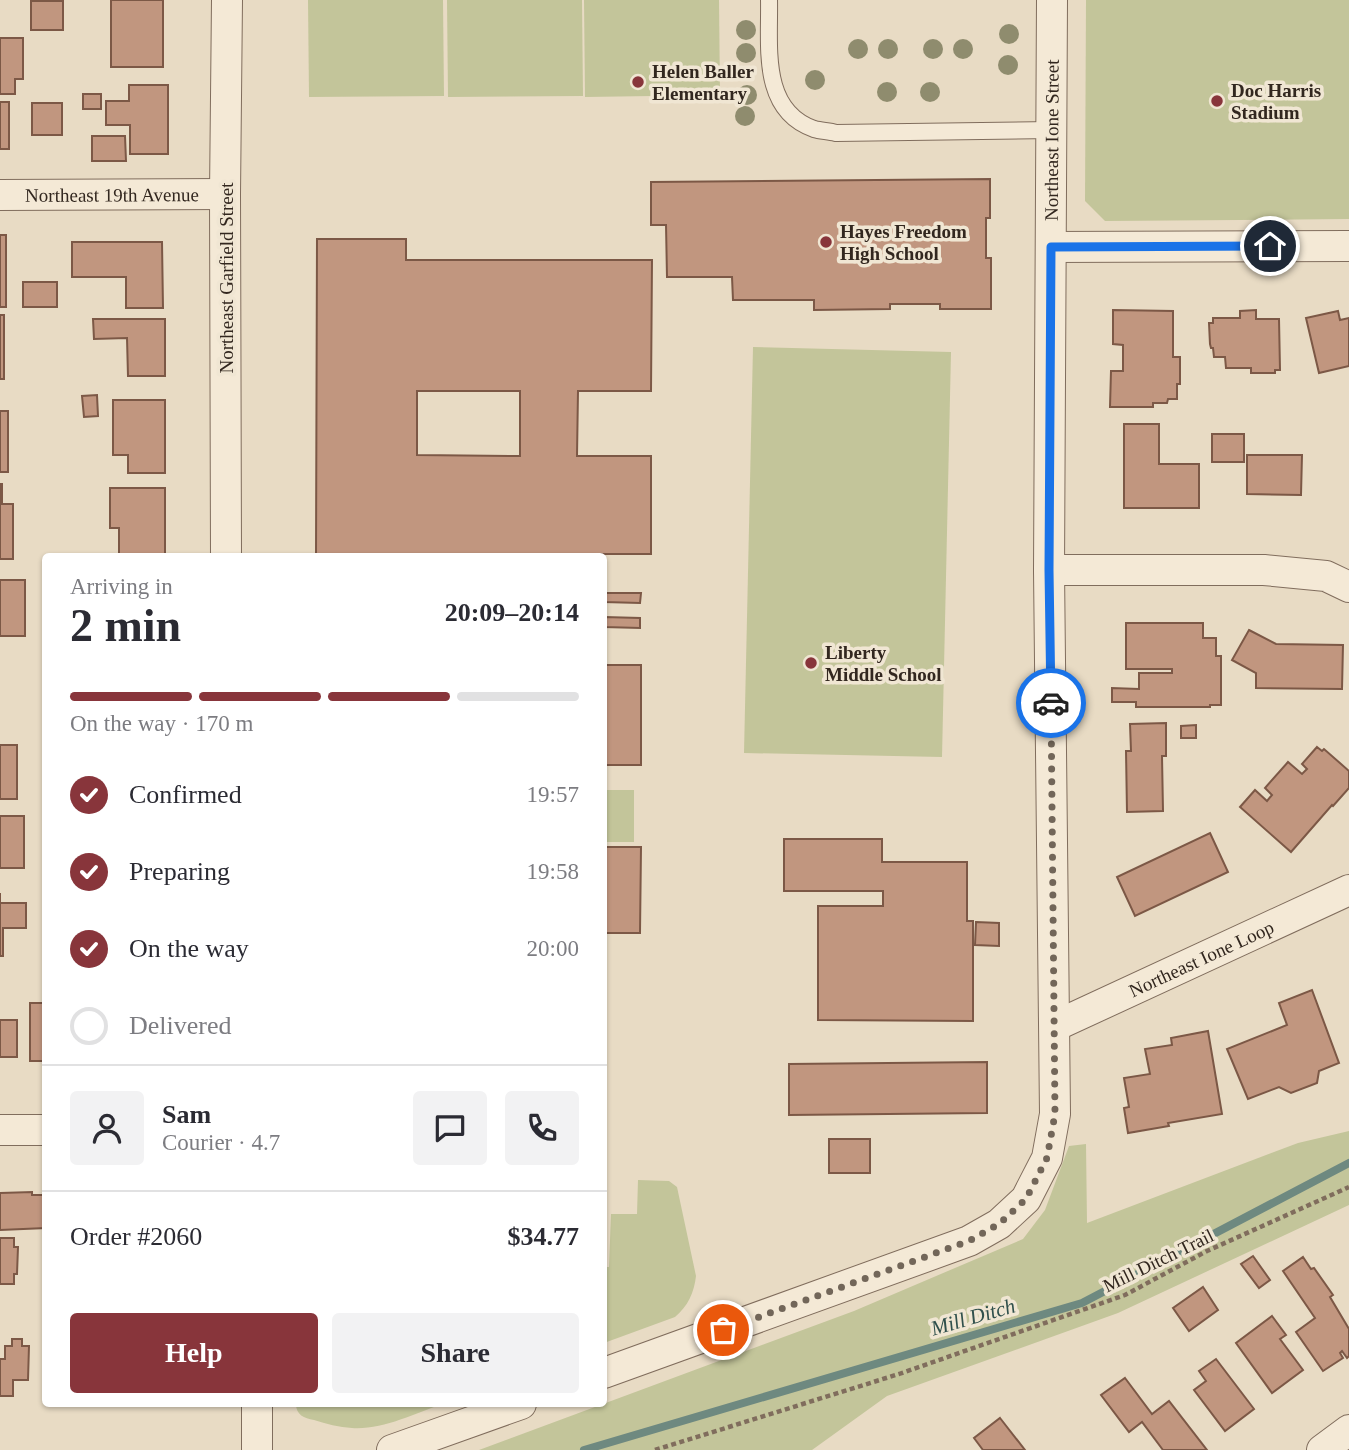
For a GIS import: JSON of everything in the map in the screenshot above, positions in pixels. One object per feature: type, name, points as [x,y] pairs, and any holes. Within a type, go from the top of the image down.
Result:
[{"type":"street","name":"Northeast Garfield Street","points":[[226,553],[227,0]]},
{"type":"street","name":"Northeast Ione Street","points":[[607,1372],[969,1241],[999,1224],[1026,1199],[1047,1158],[1055,1114],[1049,570],[1052,0]]},
{"type":"street","name":"Northeast 19th Avenue","points":[[0,195],[225,194]]},
{"type":"street","points":[[1051,247],[1349,246]]},
{"type":"street","points":[[1049,570],[1264,569],[1325,576],[1349,587]]},
{"type":"street","name":"Northeast Ione Loop","points":[[1055,1026],[1349,890]]},
{"type":"street","points":[[0,1130],[42,1130]]},
{"type":"street","points":[[257,1407],[257,1450]]},
{"type":"street","points":[[392,1450],[513,1407]]},
{"type":"street","points":[[1322,1450],[1349,1430]]},
{"type":"lane","points":[[769,0],[771,80],[780,101],[794,118],[814,128],[836,133],[1051,130]]},
{"type":"path","name":"Mill Ditch Trail","points":[[654,1450],[899,1374],[1125,1295],[1207,1251],[1349,1187]]},
{"type":"green space","points":[[308,0],[443,0],[444,96],[309,97]]},
{"type":"green space","points":[[447,0],[582,0],[583,96],[448,97]]},
{"type":"green space","points":[[584,0],[719,0],[720,95],[585,97]]},
{"type":"green space","name":"Doc Harris Stadium","points":[[1086,0],[1349,0],[1349,219],[1105,221],[1085,201]]},
{"type":"green space","points":[[753,347],[951,352],[942,757],[744,753]]},
{"type":"green space","points":[[607,790],[634,790],[634,842],[607,842]]},
{"type":"green space","points":[[1349,1131],[1349,1205],[1118,1313],[887,1396],[812,1450],[479,1450],[595,1407],[607,1407],[607,1403],[854,1311],[1023,1239],[1045,1210],[1069,1146],[1086,1144],[1087,1223],[1298,1143]]},
{"type":"green space","points":[[638,1180],[669,1181],[677,1187],[695,1282],[687,1304],[675,1317],[607,1342],[607,1267],[611,1214],[637,1214]]},
{"type":"green space","points":[[296,1407],[434,1407],[386,1424],[363,1428],[333,1425],[304,1417]]},
{"type":"building","points":[[111,0],[163,0],[163,67],[111,67]]},
{"type":"building","points":[[31,1],[63,1],[63,30],[31,30]]},
{"type":"building","points":[[0,38],[23,38],[23,79],[15,79],[15,94],[0,94]]},
{"type":"building","points":[[129,85],[168,85],[168,154],[130,154],[130,125],[106,125],[106,101],[129,101]]},
{"type":"building","points":[[83,94],[101,94],[101,109],[83,109]]},
{"type":"building","points":[[0,102],[9,102],[9,149],[0,149]]},
{"type":"building","points":[[32,103],[62,103],[62,135],[32,135]]},
{"type":"building","points":[[92,136],[125,136],[126,161],[92,161]]},
{"type":"building","name":"Hayes Freedom High School","points":[[990,179],[986,258],[991,258],[991,309],[940,309],[940,304],[890,304],[890,309],[814,310],[814,300],[733,300],[732,277],[667,277],[666,225],[651,225],[651,182]]},
{"type":"building","points":[[0,235],[6,235],[6,307],[0,307]]},
{"type":"building","points":[[317,239],[406,239],[406,260],[652,260],[651,391],[578,391],[577,456],[651,456],[651,554],[316,553]],"holes":[[[417,391],[520,391],[520,456],[417,455]]]},
{"type":"building","points":[[72,242],[162,242],[163,308],[126,308],[126,277],[72,277]]},
{"type":"building","points":[[23,282],[57,282],[57,307],[23,307]]},
{"type":"building","points":[[1113,310],[1173,311],[1173,357],[1180,357],[1177,399],[1168,399],[1167,403],[1153,403],[1153,407],[1110,407],[1111,371],[1123,371],[1123,345],[1113,344]]},
{"type":"building","points":[[1256,310],[1256,319],[1279,319],[1280,370],[1275,370],[1275,373],[1251,373],[1251,368],[1226,368],[1225,357],[1214,357],[1211,348],[1209,323],[1213,323],[1213,318],[1240,318],[1240,311]]},
{"type":"building","points":[[1338,311],[1340,320],[1349,318],[1349,366],[1319,373],[1306,318]]},
{"type":"building","points":[[0,315],[4,315],[4,379],[0,379]]},
{"type":"building","points":[[93,319],[165,319],[165,376],[128,376],[127,338],[94,339]]},
{"type":"building","points":[[97,395],[98,416],[84,417],[82,396]]},
{"type":"building","points":[[113,400],[165,400],[165,473],[128,473],[128,455],[113,455]]},
{"type":"building","points":[[0,411],[8,411],[8,472],[0,472]]},
{"type":"building","points":[[1124,424],[1159,424],[1159,464],[1199,464],[1199,508],[1124,508]]},
{"type":"building","points":[[1212,434],[1244,434],[1244,462],[1212,462]]},
{"type":"building","points":[[1247,455],[1302,455],[1301,495],[1247,494]]},
{"type":"building","points":[[0,484],[2,504],[13,504],[13,559],[0,559]]},
{"type":"building","points":[[110,488],[165,488],[165,553],[119,553],[119,528],[110,528]]},
{"type":"building","points":[[0,580],[25,580],[25,636],[0,636]]},
{"type":"building","points":[[607,593],[641,593],[640,603],[607,602]]},
{"type":"building","points":[[607,617],[640,618],[640,628],[607,627]]},
{"type":"building","points":[[1126,623],[1203,623],[1203,638],[1216,638],[1216,656],[1221,656],[1221,705],[1136,707],[1136,702],[1112,702],[1112,688],[1139,689],[1139,673],[1172,673],[1172,669],[1126,669]]},
{"type":"building","points":[[1249,630],[1276,644],[1343,645],[1342,689],[1256,688],[1256,673],[1232,660]]},
{"type":"building","points":[[607,665],[641,665],[641,765],[607,765]]},
{"type":"building","points":[[1166,723],[1166,756],[1162,756],[1163,811],[1127,812],[1126,751],[1131,751],[1130,724]]},
{"type":"building","points":[[1196,725],[1196,738],[1181,738],[1181,726]]},
{"type":"building","points":[[0,745],[17,745],[17,799],[0,799]]},
{"type":"building","points":[[1317,747],[1322,751],[1324,749],[1349,771],[1349,788],[1291,852],[1240,807],[1255,790],[1267,801],[1272,795],[1265,788],[1288,762],[1302,774],[1307,769],[1302,764]]},
{"type":"building","points":[[0,816],[24,816],[24,868],[0,868]]},
{"type":"building","points":[[1210,833],[1228,872],[1135,916],[1117,877]]},
{"type":"building","points":[[784,839],[882,839],[882,862],[967,862],[967,921],[973,921],[973,1021],[818,1020],[818,906],[883,906],[883,891],[784,891]]},
{"type":"building","points":[[607,847],[641,847],[640,933],[607,933]]},
{"type":"building","points":[[0,903],[26,903],[26,928],[3,928],[3,956],[0,956]]},
{"type":"building","points":[[976,922],[999,923],[999,946],[975,945]]},
{"type":"building","points":[[1312,990],[1339,1063],[1319,1071],[1317,1083],[1291,1093],[1279,1087],[1248,1099],[1227,1049],[1287,1025],[1279,1003]]},
{"type":"building","points":[[30,1003],[42,1003],[42,1061],[30,1061]]},
{"type":"building","points":[[0,1020],[17,1020],[17,1057],[0,1057]]},
{"type":"building","points":[[1208,1031],[1222,1114],[1128,1133],[1124,1108],[1129,1107],[1124,1078],[1150,1074],[1145,1049],[1172,1045],[1171,1038]]},
{"type":"building","points":[[987,1062],[987,1113],[789,1115],[789,1064]]},
{"type":"building","points":[[829,1139],[870,1139],[870,1173],[829,1173]]},
{"type":"building","points":[[32,1192],[32,1195],[42,1195],[42,1228],[0,1230],[0,1193]]},
{"type":"building","points":[[0,1238],[14,1238],[14,1247],[18,1247],[14,1284],[0,1284]]},
{"type":"building","points":[[1253,1256],[1270,1280],[1259,1288],[1241,1264]]},
{"type":"building","points":[[1303,1257],[1333,1295],[1330,1297],[1349,1329],[1349,1356],[1347,1358],[1342,1351],[1340,1353],[1343,1358],[1323,1371],[1296,1332],[1315,1318],[1283,1271]]},
{"type":"building","points":[[1203,1287],[1218,1310],[1189,1331],[1173,1308]]},
{"type":"building","points":[[1272,1316],[1286,1335],[1280,1339],[1303,1370],[1272,1393],[1236,1343]]},
{"type":"building","points":[[12,1339],[22,1339],[22,1346],[29,1346],[28,1380],[13,1380],[13,1396],[0,1396],[0,1359],[5,1359],[5,1346],[12,1346]]},
{"type":"building","points":[[1216,1359],[1254,1409],[1225,1431],[1194,1390],[1206,1381],[1199,1371]]},
{"type":"building","points":[[1125,1378],[1152,1414],[1169,1401],[1207,1450],[1163,1450],[1142,1422],[1129,1432],[1101,1395]]},
{"type":"building","points":[[1000,1418],[1025,1450],[983,1450],[974,1438]]},
{"type":"waterway","name":"Mill Ditch","points":[[584,1450],[1082,1303],[1349,1163]]},
{"type":"way so far","points":[[723,1330],[969,1241],[999,1224],[1026,1199],[1047,1158],[1055,1114],[1051,703]]},
{"type":"place","name":"Helen Baller Elementary","points":[[638,82]]},
{"type":"place","name":"Doc Harris Stadium","points":[[1217,101]]},
{"type":"place","name":"Hayes Freedom High School","points":[[826,242]]},
{"type":"place","name":"Liberty Middle School","points":[[811,663]]},
{"type":"route","points":[[1051,703],[1051,247],[1270,246]]}]
